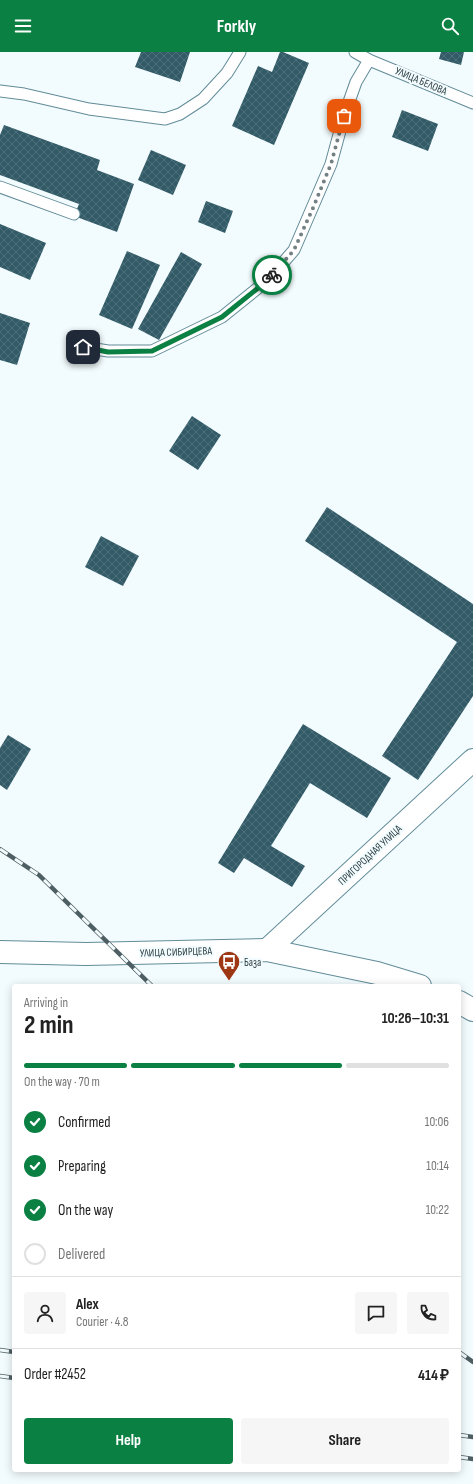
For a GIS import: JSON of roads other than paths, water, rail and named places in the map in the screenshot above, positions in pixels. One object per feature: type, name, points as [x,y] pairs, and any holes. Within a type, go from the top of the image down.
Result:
[{"type":"street","name":"ПРИГОРОДНАЯ УЛИЦА","points":[[267,950],[473,760]]},
{"type":"street","name":"УЛИЦА СИБИРЦЕВА","points":[[0,952],[86,954],[267,950],[377,973],[413,984]]},
{"type":"street","points":[[461,1003],[473,1010]]},
{"type":"lane","points":[[0,91],[24,94],[89,109],[165,119],[180,114],[203,99],[227,72],[240,52]]},
{"type":"lane","name":"УЛИЦА БЕЛОВА","points":[[355,52],[369,60],[473,103]]},
{"type":"lane","points":[[83,347],[108,352],[152,351],[222,317],[268,280],[294,250],[331,164],[344,116],[356,82],[369,60]]},
{"type":"lane","points":[[0,187],[74,214]]},
{"type":"railway","points":[[0,849],[39,875],[150,984]]},
{"type":"railway","points":[[0,1350],[12,1352]]},
{"type":"railway","points":[[461,1353],[473,1362]]},
{"type":"railway","points":[[0,1376],[12,1378]]},
{"type":"railway","points":[[461,1435],[473,1437]]},
{"type":"railway","points":[[461,1457],[473,1459]]},
{"type":"place","name":"База","points":[[229,982]]}]
